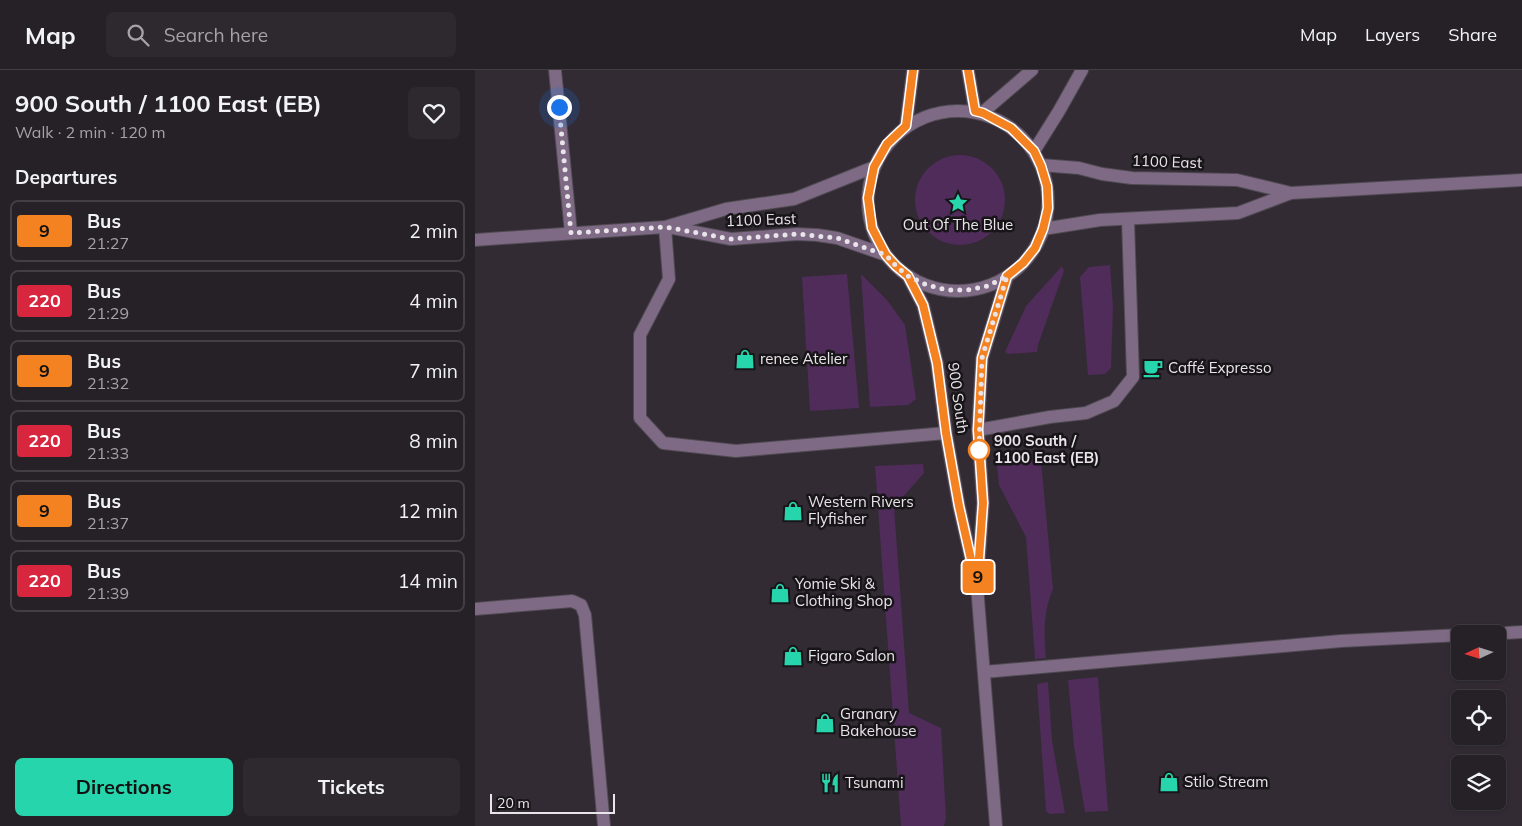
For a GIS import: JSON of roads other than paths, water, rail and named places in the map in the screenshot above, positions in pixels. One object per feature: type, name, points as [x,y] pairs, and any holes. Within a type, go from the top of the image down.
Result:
[{"type":"street","points":[[555,70],[571,233]]},
{"type":"street","points":[[906,126],[913,70]]},
{"type":"street","points":[[967,70],[979,112]]},
{"type":"street","points":[[979,112],[1032,70]]},
{"type":"street","points":[[1034,151],[1082,70]]},
{"type":"street","points":[[939,112],[979,112],[1011,128],[1034,151],[1047,186],[1048,208],[1043,229],[1035,248],[1023,263],[1007,276],[988,286],[968,290],[947,290],[927,285],[908,276],[886,255],[872,228],[868,198],[874,167],[887,144],[906,126],[939,112]]},
{"type":"street","name":"1100 East","points":[[1041,166],[1079,168],[1102,174],[1132,178],[1237,180],[1291,193],[1522,180]]},
{"type":"street","name":"1100 East","points":[[475,240],[665,227],[726,209],[794,199],[874,167]]},
{"type":"street","name":"1100 East","points":[[1043,229],[1076,223],[1238,213],[1291,193]]},
{"type":"street","points":[[978,430],[1049,417],[1086,413],[1114,402],[1133,377],[1128,220]]},
{"type":"street","points":[[665,227],[669,278],[640,335],[640,418],[663,443],[736,450],[946,433]]},
{"type":"street","name":"1100 East","points":[[665,227],[731,239],[797,234],[837,238],[886,255]]},
{"type":"street","name":"900 South","points":[[908,276],[923,305],[937,363],[946,433],[959,506],[977,586],[996,826]]},
{"type":"street","name":"900 South","points":[[977,586],[983,503],[978,430],[982,358],[1007,276]]},
{"type":"street","points":[[475,609],[572,601],[581,605],[585,615],[604,826]]},
{"type":"street","points":[[1506,633],[1522,632]]},
{"type":"street","points":[[984,672],[1341,641],[1451,635]]},
{"type":"place","name":"Out Of The Blue","points":[[958,203]]},
{"type":"place","name":"renee Atelier","points":[[745,359]]},
{"type":"place","name":"Caffé Expresso","points":[[1153,368]]},
{"type":"place","name":"900 South / 1100 East (EB)","points":[[979,450]]},
{"type":"place","name":"Western Rivers Flyfisher","points":[[793,511]]},
{"type":"place","name":"Yomie Ski & Clothing Shop","points":[[780,593]]},
{"type":"place","name":"Figaro Salon","points":[[793,656]]},
{"type":"place","name":"Granary Bakehouse","points":[[825,723]]},
{"type":"place","name":"Stilo Stream","points":[[1169,782]]},
{"type":"place","name":"Tsunami","points":[[830,783]]}]
